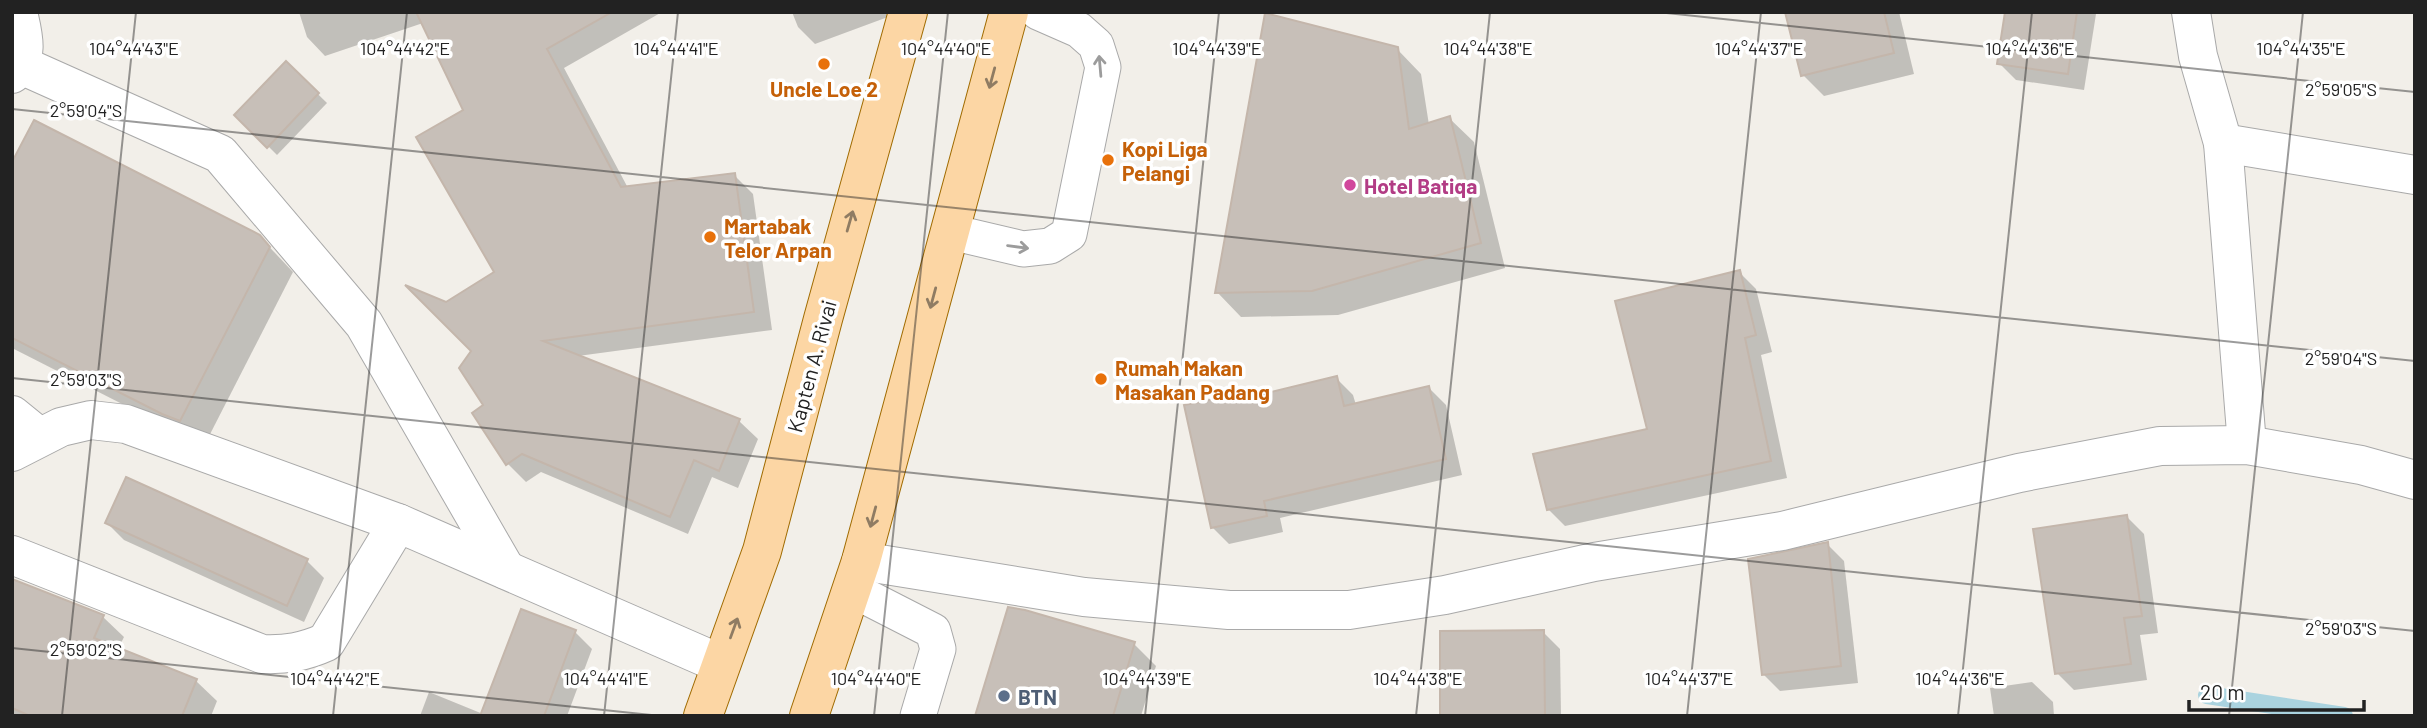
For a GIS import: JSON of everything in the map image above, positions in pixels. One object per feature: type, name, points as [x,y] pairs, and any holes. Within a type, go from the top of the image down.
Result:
[{"type":"main road","name":"Kapten A. Rivai","points":[[704,716],[762,551],[908,12]]},
{"type":"main road","points":[[808,716],[856,575],[1009,12]]},
{"type":"street","points":[[18,12],[24,42],[17,69],[220,154],[364,324],[506,570]]},
{"type":"street","points":[[2191,12],[2198,56],[2223,143],[2247,445]]},
{"type":"street","points":[[2223,143],[2415,175]]},
{"type":"street","points":[[21,434],[91,420],[125,424],[398,523],[721,664]]},
{"type":"street","points":[[856,575],[1229,610],[1349,610],[1445,595],[1594,562],[1782,531],[2019,473],[2160,446],[2247,445],[2361,465],[2415,480]]},
{"type":"street","points":[[12,555],[262,654],[285,655],[306,651],[326,642],[398,523]]},
{"type":"lane","points":[[951,232],[1023,249],[1050,246],[1069,234],[1103,67],[1096,45],[1079,30],[1038,12]]},
{"type":"lane","points":[[856,575],[933,631],[937,649],[918,716]]},
{"type":"building","points":[[416,12],[612,12],[547,49],[621,187],[735,173],[754,312],[543,341],[740,419],[719,471],[694,460],[670,517],[522,454],[506,465],[472,413],[483,405],[459,368],[471,351],[405,285],[446,302],[494,272],[416,137],[463,110]]},
{"type":"building","points":[[1785,12],[1884,12],[1894,53],[1801,76]]},
{"type":"building","points":[[2005,12],[2077,12],[2068,74],[1997,64]]},
{"type":"building","name":"Hotel Batiqa","points":[[1265,13],[1398,47],[1409,129],[1450,116],[1481,243],[1312,291],[1215,293]]},
{"type":"building","points":[[286,61],[319,93],[267,148],[234,115]]},
{"type":"building","points":[[34,120],[260,235],[270,247],[180,421],[12,338],[12,162]]},
{"type":"building","points":[[1740,270],[1756,335],[1745,338],[1771,461],[1547,510],[1533,454],[1647,429],[1615,301]]},
{"type":"building","points":[[1337,376],[1344,406],[1429,386],[1446,459],[1264,501],[1267,516],[1211,528],[1184,405],[1241,394],[1242,399]]},
{"type":"building","points":[[126,477],[308,559],[287,606],[105,523]]},
{"type":"building","points":[[2127,515],[2142,616],[2124,618],[2131,664],[2055,674],[2033,529]]},
{"type":"building","points":[[1828,542],[1841,666],[1762,675],[1748,559]]},
{"type":"building","points":[[12,579],[104,615],[94,638],[197,679],[182,716],[30,716],[12,708]]},
{"type":"building","points":[[1008,607],[1135,642],[1113,716],[975,716]]},
{"type":"building","points":[[521,609],[576,630],[544,716],[480,716]]},
{"type":"building","points":[[1544,630],[1545,716],[1440,716],[1440,631]]},
{"type":"waterway","points":[[2207,695],[2344,716]]},
{"type":"place","name":"Uncle Loe 2","points":[[824,64]]},
{"type":"place","name":"Kopi Liga Pelangi","points":[[1108,160]]},
{"type":"place","name":"Hotel Batiqa","points":[[1350,185]]},
{"type":"place","name":"Martabak Telor Arpan","points":[[710,237]]},
{"type":"place","name":"Rumah Makan Masakan Padang","points":[[1101,379]]},
{"type":"place","name":"BTN","points":[[1004,696]]}]
